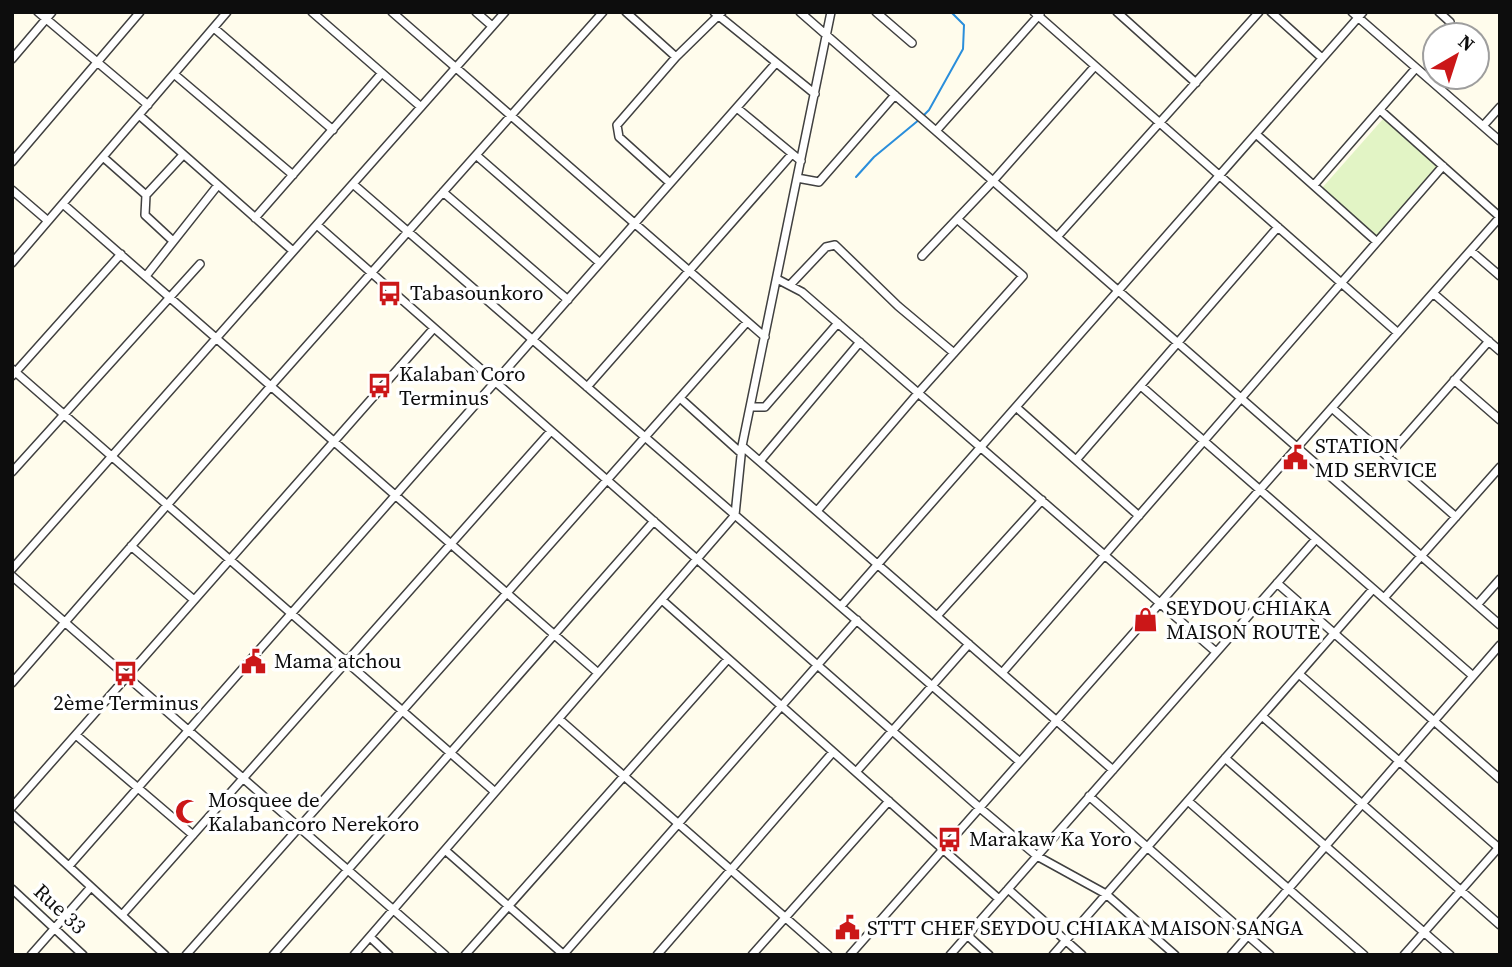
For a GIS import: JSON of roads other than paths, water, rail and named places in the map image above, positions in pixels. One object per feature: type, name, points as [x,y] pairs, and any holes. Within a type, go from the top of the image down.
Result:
[{"type":"street","points":[[38,12],[148,105]]},
{"type":"street","points":[[12,59],[52,12]]},
{"type":"street","points":[[12,162],[140,12]]},
{"type":"street","points":[[312,12],[421,107]]},
{"type":"street","points":[[392,12],[765,337]]},
{"type":"street","points":[[476,12],[492,26]]},
{"type":"street","points":[[12,569],[505,12]]},
{"type":"street","points":[[12,683],[603,12]]},
{"type":"street","points":[[626,12],[676,57]]},
{"type":"street","points":[[800,12],[1500,625]]},
{"type":"street","points":[[354,955],[735,515],[741,449],[831,12]]},
{"type":"street","points":[[876,12],[912,43]]},
{"type":"street","points":[[1117,12],[1196,83]]},
{"type":"street","points":[[1058,237],[1259,12]]},
{"type":"street","points":[[1271,12],[1322,58]]},
{"type":"street","points":[[12,263],[224,13]]},
{"type":"street","points":[[936,131],[1038,13],[1398,333]]},
{"type":"street","points":[[670,183],[619,137],[616,128],[676,57],[718,14],[815,94]]},
{"type":"street","points":[[841,606],[1256,134],[1358,14],[1500,141]]},
{"type":"street","points":[[214,28],[332,130]]},
{"type":"street","points":[[69,866],[776,63]]},
{"type":"street","points":[[922,256],[1095,66]]},
{"type":"street","points":[[1314,186],[1416,68]]},
{"type":"street","points":[[174,74],[293,175]]},
{"type":"street","points":[[255,218],[381,74]]},
{"type":"street","points":[[797,178],[819,182],[895,95]]},
{"type":"street","points":[[1483,126],[1500,107]]},
{"type":"street","points":[[737,108],[801,161]]},
{"type":"street","points":[[850,955],[1500,217],[1380,110]]},
{"type":"street","points":[[139,116],[293,251]]},
{"type":"street","points":[[1256,134],[1377,242]]},
{"type":"street","points":[[587,387],[792,154]]},
{"type":"street","points":[[173,241],[145,215],[146,195],[183,155]]},
{"type":"street","points":[[476,155],[600,263]]},
{"type":"street","points":[[103,157],[146,195]]},
{"type":"street","points":[[1002,673],[1443,166]]},
{"type":"street","points":[[353,184],[1020,762]]},
{"type":"street","points":[[146,276],[218,185]]},
{"type":"street","points":[[12,190],[48,221]]},
{"type":"street","points":[[443,192],[568,300]]},
{"type":"street","points":[[63,204],[598,674]]},
{"type":"street","points":[[817,511],[1023,276],[957,219]]},
{"type":"street","points":[[317,225],[979,808],[1037,856],[1106,894],[1175,955]]},
{"type":"street","points":[[1076,460],[1278,227]]},
{"type":"street","points":[[790,285],[826,247],[835,246],[898,306],[954,353]]},
{"type":"street","points":[[1471,251],[1500,276]]},
{"type":"street","points":[[121,254],[13,373],[112,456],[495,792]]},
{"type":"street","points":[[12,472],[200,264]]},
{"type":"street","points":[[777,279],[802,292],[1216,652]]},
{"type":"street","points":[[1433,293],[1500,351]]},
{"type":"street","points":[[186,955],[747,322]]},
{"type":"street","points":[[750,407],[765,407],[838,323]]},
{"type":"street","points":[[12,807],[434,328]]},
{"type":"street","points":[[1387,457],[1489,341]]},
{"type":"street","points":[[760,461],[860,342]]},
{"type":"street","points":[[1454,380],[1500,420]]},
{"type":"street","points":[[1141,386],[1473,676]]},
{"type":"street","points":[[680,398],[741,449],[760,461],[1113,770]]},
{"type":"street","points":[[1016,407],[1139,516]]},
{"type":"street","points":[[1332,408],[1456,517]]},
{"type":"street","points":[[122,915],[551,431]]},
{"type":"street","points":[[1384,598],[1500,467]]},
{"type":"street","points":[[937,616],[1042,500]]},
{"type":"street","points":[[273,955],[654,521]]},
{"type":"street","points":[[950,955],[1316,538]]},
{"type":"street","points":[[131,546],[194,600]]},
{"type":"street","points":[[12,576],[445,955]]},
{"type":"street","points":[[1477,605],[1500,579]]},
{"type":"street","points":[[1277,583],[1500,779]]},
{"type":"street","points":[[1053,955],[1373,589]]},
{"type":"street","points":[[662,600],[999,899]]},
{"type":"street","points":[[445,850],[564,955],[857,620]]},
{"type":"street","points":[[856,772],[969,644]]},
{"type":"street","points":[[1231,955],[1500,645]]},
{"type":"street","points":[[466,955],[728,659]]},
{"type":"street","points":[[1299,674],[1499,848],[1404,955]]},
{"type":"street","points":[[1262,716],[1500,925]]},
{"type":"street","points":[[558,719],[828,955]]},
{"type":"street","points":[[76,734],[193,835]]},
{"type":"street","points":[[657,955],[833,751]]},
{"type":"street","points":[[1225,758],[1450,955]]},
{"type":"street","points":[[1089,796],[1270,955]]},
{"type":"street","points":[[752,955],[889,801]]},
{"type":"street","points":[[1188,801],[1364,955]]},
{"type":"street","points":[[12,814],[165,955]]},
{"type":"street","points":[[32,955],[91,887]]},
{"type":"street","name":"Rue 33","points":[[12,889],[83,955]]},
{"type":"street","points":[[1007,890],[1082,955]]},
{"type":"street","points":[[967,936],[989,955]]},
{"type":"street","points":[[370,937],[389,955]]},
{"type":"waterway","points":[[924,115],[963,49],[964,25],[951,12]]},
{"type":"waterway","points":[[856,177],[874,157],[920,119]]},
{"type":"place","name":"Tabasounkoro","points":[[390,293]]},
{"type":"place","name":"Kalaban Coro Terminus","points":[[379,386]]},
{"type":"place","name":"STATION MD SERVICE","points":[[1295,458]]},
{"type":"place","name":"SEYDOU CHIAKA MAISON ROUTE","points":[[1146,620]]},
{"type":"place","name":"Mama atchou","points":[[254,661]]},
{"type":"place","name":"2ème Terminus","points":[[126,674]]},
{"type":"place","name":"Mosquee de Kalabancoro Nerekoro","points":[[188,812]]},
{"type":"place","name":"Marakaw Ka Yoro","points":[[949,839]]},
{"type":"place","name":"STTT CHEF SEYDOU CHIAKA MAISON SANGA","points":[[847,928]]}]
